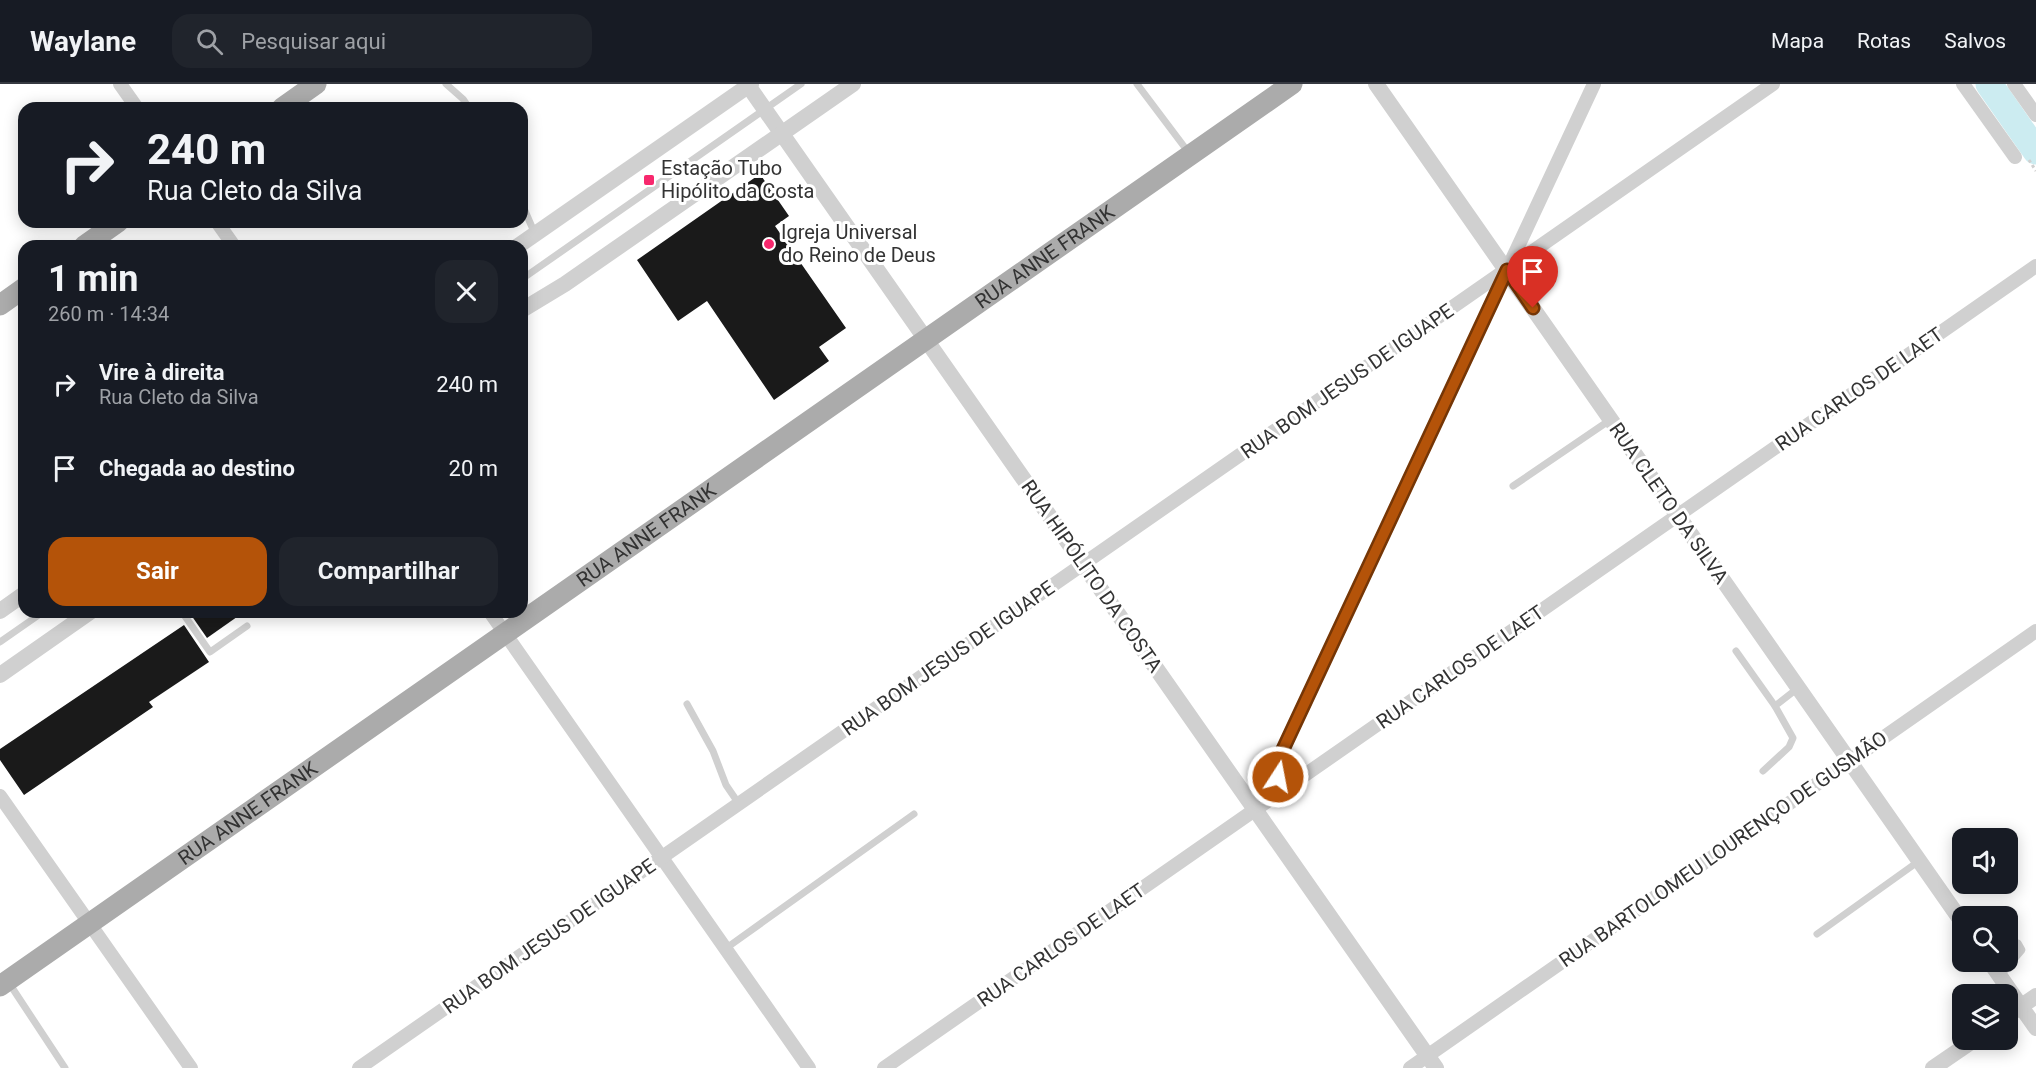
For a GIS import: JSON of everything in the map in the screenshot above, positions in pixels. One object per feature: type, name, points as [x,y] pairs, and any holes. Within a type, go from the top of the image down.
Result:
[{"type":"main road","points":[[290,102],[316,84]]},
{"type":"main road","name":"RUA ANNE FRANK","points":[[528,617],[1292,84]]},
{"type":"main road","points":[[92,240],[110,228]]},
{"type":"main road","points":[[0,305],[18,292]]},
{"type":"main road","name":"RUA ANNE FRANK","points":[[4,984],[526,618]]},
{"type":"street","points":[[120,84],[133,102]]},
{"type":"street","points":[[528,306],[565,284],[853,84]]},
{"type":"street","name":"RUA CLETO DA SILVA","points":[[1376,84],[1952,908]]},
{"type":"street","points":[[1286,789],[1278,777],[1278,760],[1593,84]]},
{"type":"street","name":"RUA BOM JESUS DE IGUAPE","points":[[359,1068],[1773,84]]},
{"type":"street","points":[[1963,84],[2014,157]]},
{"type":"street","points":[[2014,84],[2036,115]]},
{"type":"street","points":[[527,240],[749,85]]},
{"type":"street","name":"RUA HIPÓLITO DA COSTA","points":[[749,85],[1432,1062]]},
{"type":"street","name":"RUA CARLOS DE LAET","points":[[884,1068],[2036,266]]},
{"type":"street","points":[[0,611],[18,598]]},
{"type":"street","points":[[0,675],[81,618]]},
{"type":"street","points":[[494,618],[809,1068]]},
{"type":"street","name":"RUA BARTOLOMEU LOURENÇO DE GUSMÃO","points":[[1410,1068],[1432,1062],[1849,761],[2036,631]]},
{"type":"street","points":[[0,796],[191,1068]]},
{"type":"street","points":[[1997,972],[2036,1028]]},
{"type":"street","points":[[2018,1008],[2036,996]]},
{"type":"street","points":[[1933,1068],[1959,1050]]},
{"type":"lane","points":[[446,84],[465,102]]},
{"type":"lane","points":[[528,275],[801,84]]},
{"type":"lane","points":[[1137,84],[1190,155]]},
{"type":"lane","points":[[528,217],[536,234]]},
{"type":"lane","points":[[1514,486],[1610,420]]},
{"type":"lane","points":[[0,642],[34,618]]},
{"type":"lane","points":[[186,618],[210,652],[247,626]]},
{"type":"lane","points":[[1736,651],[1775,706],[1792,738],[1790,747],[1763,771]]},
{"type":"lane","points":[[1775,706],[1798,688]]},
{"type":"lane","points":[[687,704],[713,751],[720,775],[739,804]]},
{"type":"lane","points":[[726,948],[914,814]]},
{"type":"lane","points":[[1817,934],[1919,861]]},
{"type":"lane","points":[[2000,976],[2003,972]]},
{"type":"lane","points":[[4,984],[65,1068]]},
{"type":"building","points":[[760,174],[789,216],[775,226],[846,328],[819,347],[829,361],[774,400],[707,301],[678,321],[637,260]]},
{"type":"building","points":[[193,618],[235,618],[207,638]]},
{"type":"building","points":[[184,625],[209,662],[149,702],[153,707],[24,795],[0,760],[0,749]]},
{"type":"waterway","points":[[1989,84],[2036,151]]},
{"type":"place","name":"Estação Tubo Hipólito da Costa","points":[[649,180]]},
{"type":"place","name":"Igreja Universal do Reino de Deus","points":[[769,244]]},
{"type":"route","points":[[1278,777],[1278,760],[1507,270],[1533,308]]}]
